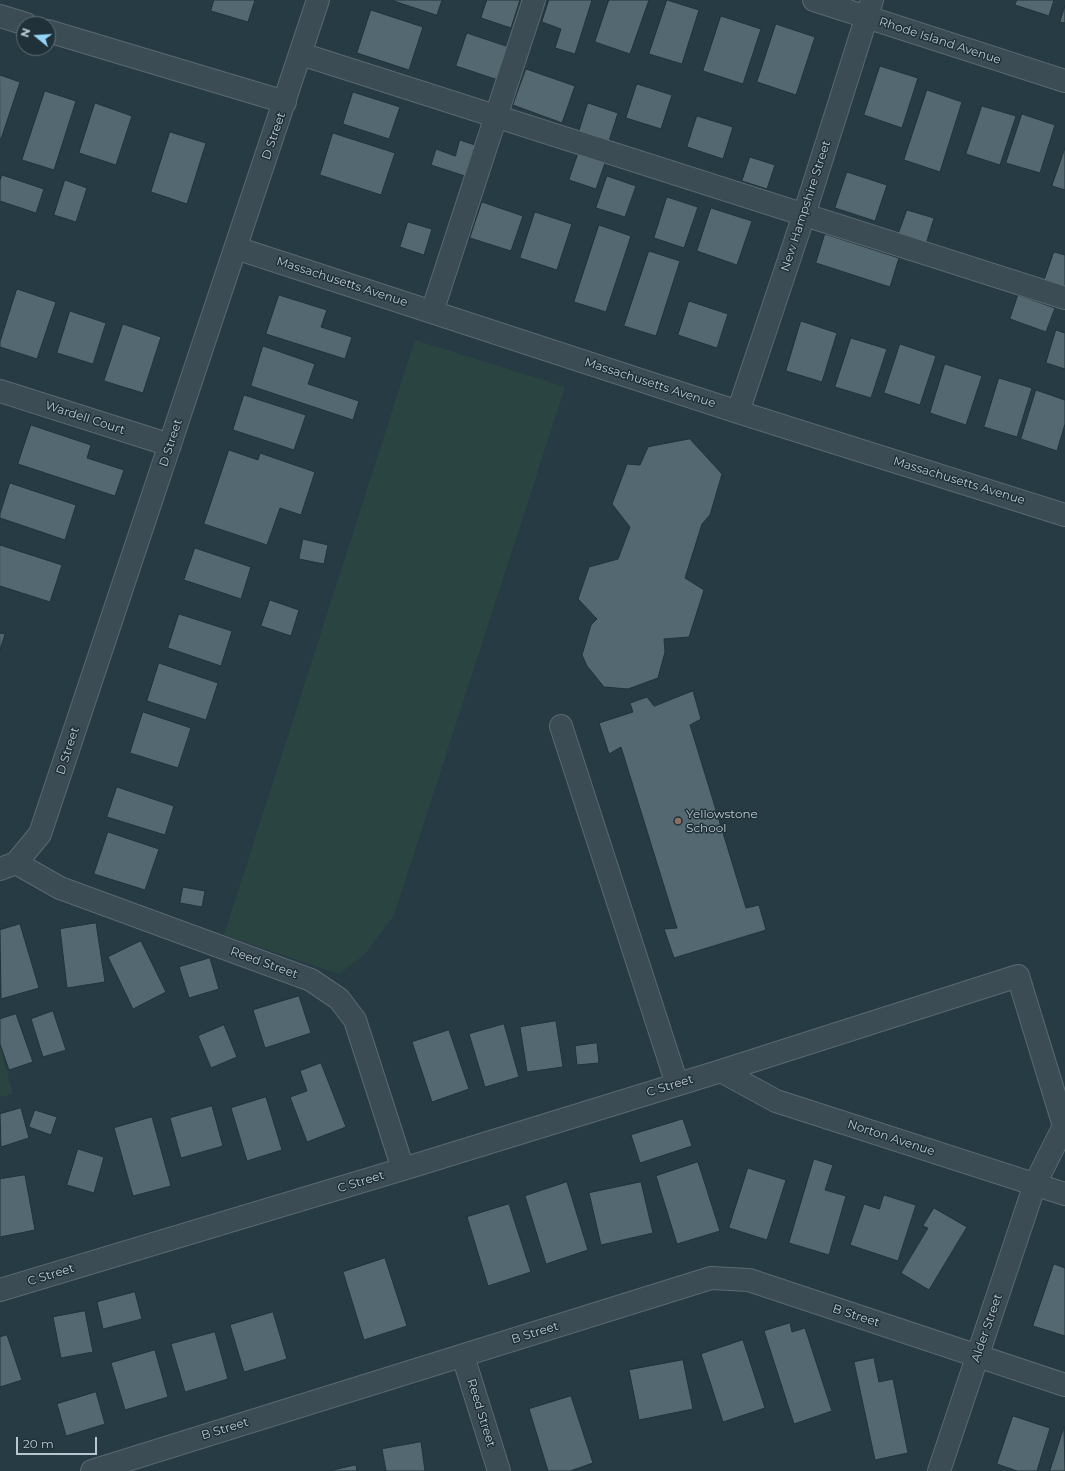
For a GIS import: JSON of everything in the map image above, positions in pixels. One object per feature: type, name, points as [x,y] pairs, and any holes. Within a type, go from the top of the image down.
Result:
[{"type":"street","name":"D Street","points":[[8,866],[40,834],[318,0]]},
{"type":"street","points":[[432,312],[534,0]]},
{"type":"street","name":"Rhode Island Avenue","points":[[814,0],[870,9],[1065,81]]},
{"type":"street","name":"New Hampshire Street","points":[[738,412],[804,215],[870,9]]},
{"type":"street","points":[[0,16],[16,21]]},
{"type":"street","points":[[56,33],[285,102]]},
{"type":"street","points":[[301,54],[1065,298]]},
{"type":"street","name":"Massachusetts Avenue","points":[[236,248],[738,412],[1065,515]]},
{"type":"street","name":"Wardell Court","points":[[0,391],[170,445]]},
{"type":"street","points":[[561,726],[678,1084]]},
{"type":"street","name":"Reed Street","points":[[8,866],[60,888],[311,980],[339,999],[355,1020],[403,1169]]},
{"type":"street","name":"C Street","points":[[0,1290],[403,1169],[721,1071],[1018,976],[1064,1126]]},
{"type":"street","name":"Norton Avenue","points":[[721,1071],[776,1101],[1065,1194]]},
{"type":"street","name":"Alder Street","points":[[939,1471],[1035,1184],[1064,1126]]},
{"type":"street","name":"B Street","points":[[92,1471],[711,1278],[749,1280],[1065,1385]]},
{"type":"street","name":"Reed Street","points":[[463,1356],[499,1471]]},
{"type":"green space","points":[[415,340],[565,387],[394,915],[364,955],[339,974],[224,935]]},
{"type":"green space","points":[[0,1046],[13,1094],[0,1097]]},
{"type":"building","points":[[214,0],[255,0],[248,22],[211,11]]},
{"type":"building","points":[[391,0],[442,0],[437,15]]},
{"type":"building","points":[[487,0],[520,0],[511,28],[481,18]]},
{"type":"building","points":[[549,0],[592,0],[575,54],[555,48],[561,29],[542,22]]},
{"type":"building","points":[[609,0],[649,0],[630,54],[595,42]]},
{"type":"building","points":[[667,0],[699,10],[682,64],[649,54]]},
{"type":"building","points":[[1017,0],[1054,0],[1049,16],[1015,5]]},
{"type":"building","points":[[1065,6],[1065,23],[1060,22]]},
{"type":"building","points":[[371,10],[423,27],[409,70],[357,53]]},
{"type":"building","points":[[721,16],[761,29],[743,84],[703,71]]},
{"type":"building","points":[[776,24],[815,37],[796,95],[757,82]]},
{"type":"building","points":[[467,33],[509,47],[498,80],[456,66]]},
{"type":"building","points":[[880,66],[918,78],[902,128],[864,115]]},
{"type":"building","points":[[526,69],[575,86],[562,123],[513,105]]},
{"type":"building","points":[[0,75],[20,82],[1,139],[0,138]]},
{"type":"building","points":[[637,84],[672,95],[661,129],[626,118]]},
{"type":"building","points":[[927,90],[962,102],[940,172],[904,160]]},
{"type":"building","points":[[45,91],[76,101],[54,170],[22,160]]},
{"type":"building","points":[[353,92],[400,107],[389,139],[343,124]]},
{"type":"building","points":[[95,103],[132,116],[116,165],[79,153]]},
{"type":"building","points":[[588,103],[618,113],[609,141],[579,131]]},
{"type":"building","points":[[982,106],[1016,116],[1000,165],[966,154]]},
{"type":"building","points":[[1022,114],[1055,125],[1040,173],[1006,163]]},
{"type":"building","points":[[697,116],[733,127],[723,159],[687,147]]},
{"type":"building","points":[[170,132],[206,143],[187,204],[151,192]]},
{"type":"building","points":[[333,133],[395,153],[381,195],[320,175]]},
{"type":"building","points":[[460,140],[475,145],[465,176],[431,165],[436,149],[455,156]]},
{"type":"building","points":[[1065,148],[1065,190],[1052,186]]},
{"type":"building","points":[[579,151],[606,160],[596,189],[569,180]]},
{"type":"building","points":[[750,157],[775,165],[767,189],[742,181]]},
{"type":"building","points":[[847,172],[887,185],[875,221],[835,208]]},
{"type":"building","points":[[2,175],[44,189],[36,213],[0,201],[0,181]]},
{"type":"building","points":[[607,176],[636,186],[625,217],[596,208]]},
{"type":"building","points":[[65,180],[87,188],[76,222],[54,215]]},
{"type":"building","points":[[667,197],[698,207],[684,248],[654,238]]},
{"type":"building","points":[[482,202],[523,216],[511,251],[470,238]]},
{"type":"building","points":[[711,208],[752,221],[737,265],[697,251]]},
{"type":"building","points":[[907,210],[934,218],[926,244],[898,235]]},
{"type":"building","points":[[535,212],[572,224],[557,270],[520,258]]},
{"type":"building","points":[[408,222],[432,229],[424,255],[400,247]]},
{"type":"building","points":[[599,225],[631,236],[606,312],[574,302]]},
{"type":"building","points":[[825,234],[899,258],[890,287],[816,263]]},
{"type":"building","points":[[649,251],[680,261],[656,336],[624,326]]},
{"type":"building","points":[[1054,252],[1065,255],[1065,288],[1044,281]]},
{"type":"building","points":[[17,289],[56,302],[37,359],[0,347],[0,342]]},
{"type":"building","points":[[279,295],[327,310],[321,327],[352,337],[345,359],[266,334]]},
{"type":"building","points":[[1018,295],[1055,308],[1046,332],[1010,319]]},
{"type":"building","points":[[689,301],[728,314],[717,348],[678,335]]},
{"type":"building","points":[[70,311],[106,323],[93,364],[57,353]]},
{"type":"building","points":[[801,321],[837,333],[822,382],[786,371]]},
{"type":"building","points":[[123,324],[161,337],[143,393],[104,381]]},
{"type":"building","points":[[1056,330],[1065,333],[1065,369],[1046,363]]},
{"type":"building","points":[[851,338],[887,349],[871,398],[835,387]]},
{"type":"building","points":[[900,344],[936,356],[920,405],[884,393]]},
{"type":"building","points":[[263,346],[315,364],[308,384],[359,401],[353,420],[251,386]]},
{"type":"building","points":[[945,364],[982,376],[966,425],[930,413]]},
{"type":"building","points":[[999,378],[1032,388],[1017,437],[984,427]]},
{"type":"building","points":[[1036,390],[1065,400],[1065,424],[1057,451],[1021,439]]},
{"type":"building","points":[[244,395],[306,415],[294,450],[233,430]]},
{"type":"building","points":[[31,425],[91,445],[87,458],[124,470],[115,496],[18,464]]},
{"type":"building","points":[[690,439],[722,474],[710,515],[702,524],[685,578],[704,590],[689,637],[664,639],[665,652],[658,678],[628,689],[604,687],[587,666],[582,655],[591,625],[597,619],[578,599],[589,567],[618,559],[630,527],[612,504],[627,464],[640,465],[648,447]]},
{"type":"building","points":[[229,450],[258,460],[260,453],[315,472],[301,515],[280,508],[267,545],[204,524]]},
{"type":"building","points":[[10,483],[76,505],[65,540],[0,518]]},
{"type":"building","points":[[303,539],[328,545],[324,564],[299,559]]},
{"type":"building","points":[[0,545],[62,565],[50,602],[0,586]]},
{"type":"building","points":[[195,548],[251,567],[241,599],[184,580]]},
{"type":"building","points":[[270,600],[299,610],[291,636],[261,626]]},
{"type":"building","points":[[179,614],[232,631],[221,666],[168,648]]},
{"type":"building","points":[[0,633],[5,634],[0,650]]},
{"type":"building","points":[[159,663],[218,683],[206,720],[147,701]]},
{"type":"building","points":[[693,691],[701,719],[690,725],[746,908],[759,905],[766,930],[674,958],[664,929],[677,928],[621,747],[609,754],[599,723],[633,712],[630,703],[647,697],[654,706]]},
{"type":"building","points":[[143,712],[191,728],[178,768],[130,753]]},
{"type":"building","points":[[117,787],[174,806],[165,835],[107,817]]},
{"type":"building","points":[[108,832],[159,849],[145,890],[94,874]]},
{"type":"building","points":[[183,887],[205,891],[202,907],[180,903]]},
{"type":"building","points":[[96,923],[105,982],[67,988],[60,929]]},
{"type":"building","points":[[20,924],[39,988],[1,999],[0,930]]},
{"type":"building","points":[[141,941],[166,992],[133,1009],[108,957]]},
{"type":"building","points":[[210,958],[219,989],[189,998],[179,967]]},
{"type":"building","points":[[299,996],[311,1033],[265,1048],[253,1010]]},
{"type":"building","points":[[53,1011],[66,1050],[43,1057],[31,1019]]},
{"type":"building","points":[[16,1014],[33,1062],[9,1070],[0,1044],[0,1019]]},
{"type":"building","points":[[556,1021],[563,1067],[527,1072],[520,1027]]},
{"type":"building","points":[[504,1024],[519,1077],[485,1087],[469,1034]]},
{"type":"building","points":[[224,1025],[237,1057],[211,1068],[198,1036]]},
{"type":"building","points":[[449,1030],[469,1089],[432,1102],[412,1042]]},
{"type":"building","points":[[597,1043],[599,1063],[577,1065],[575,1046]]},
{"type":"building","points":[[321,1063],[346,1127],[307,1142],[290,1097],[307,1091],[300,1071]]},
{"type":"building","points":[[266,1097],[282,1150],[247,1161],[231,1108]]},
{"type":"building","points":[[212,1106],[223,1146],[181,1158],[170,1118]]},
{"type":"building","points":[[21,1108],[29,1138],[1,1147],[0,1114]]},
{"type":"building","points":[[35,1110],[57,1117],[51,1135],[29,1127]]},
{"type":"building","points":[[152,1117],[171,1186],[133,1196],[114,1128]]},
{"type":"building","points":[[683,1119],[692,1146],[640,1163],[631,1135]]},
{"type":"building","points":[[78,1149],[104,1157],[94,1193],[67,1185]]},
{"type":"building","points":[[814,1159],[833,1165],[825,1190],[846,1196],[829,1255],[789,1243]]},
{"type":"building","points":[[698,1162],[720,1231],[677,1244],[656,1176]]},
{"type":"building","points":[[748,1168],[786,1180],[767,1240],[729,1228]]},
{"type":"building","points":[[25,1175],[35,1230],[0,1237],[0,1179]]},
{"type":"building","points":[[567,1182],[588,1250],[546,1264],[525,1196]]},
{"type":"building","points":[[641,1182],[653,1233],[601,1245],[589,1193]]},
{"type":"building","points":[[884,1195],[916,1205],[898,1261],[850,1245],[864,1204],[879,1209]]},
{"type":"building","points":[[509,1204],[531,1272],[488,1286],[467,1217]]},
{"type":"building","points":[[934,1208],[967,1227],[929,1290],[901,1273],[928,1228],[923,1226]]},
{"type":"building","points":[[385,1258],[407,1326],[364,1340],[343,1272]]},
{"type":"building","points":[[1054,1264],[1065,1268],[1065,1336],[1033,1326]]},
{"type":"building","points":[[135,1292],[142,1319],[103,1329],[97,1302]]},
{"type":"building","points":[[85,1311],[93,1352],[61,1358],[53,1317]]},
{"type":"building","points":[[273,1312],[287,1359],[244,1372],[230,1325]]},
{"type":"building","points":[[790,1323],[792,1332],[805,1328],[832,1411],[794,1424],[764,1331]]},
{"type":"building","points":[[215,1332],[228,1379],[185,1392],[171,1344]]},
{"type":"building","points":[[7,1335],[22,1380],[0,1387],[0,1337]]},
{"type":"building","points":[[743,1340],[765,1408],[723,1422],[701,1354]]},
{"type":"building","points":[[155,1350],[168,1397],[125,1410],[111,1363]]},
{"type":"building","points":[[874,1358],[879,1382],[893,1379],[908,1453],[875,1460],[854,1362]]},
{"type":"building","points":[[683,1360],[693,1409],[639,1420],[629,1370]]},
{"type":"building","points":[[96,1392],[105,1424],[66,1436],[57,1404]]},
{"type":"building","points":[[571,1396],[593,1463],[570,1471],[548,1471],[529,1409]]},
{"type":"building","points":[[1013,1416],[1050,1428],[1037,1471],[1017,1471],[997,1464]]},
{"type":"building","points":[[1064,1427],[1065,1471],[1050,1471]]},
{"type":"building","points":[[421,1442],[425,1471],[386,1471],[382,1449]]},
{"type":"building","points":[[356,1465],[357,1471],[329,1471]]},
{"type":"place","name":"Yellowstone School","points":[[678,821]]}]
